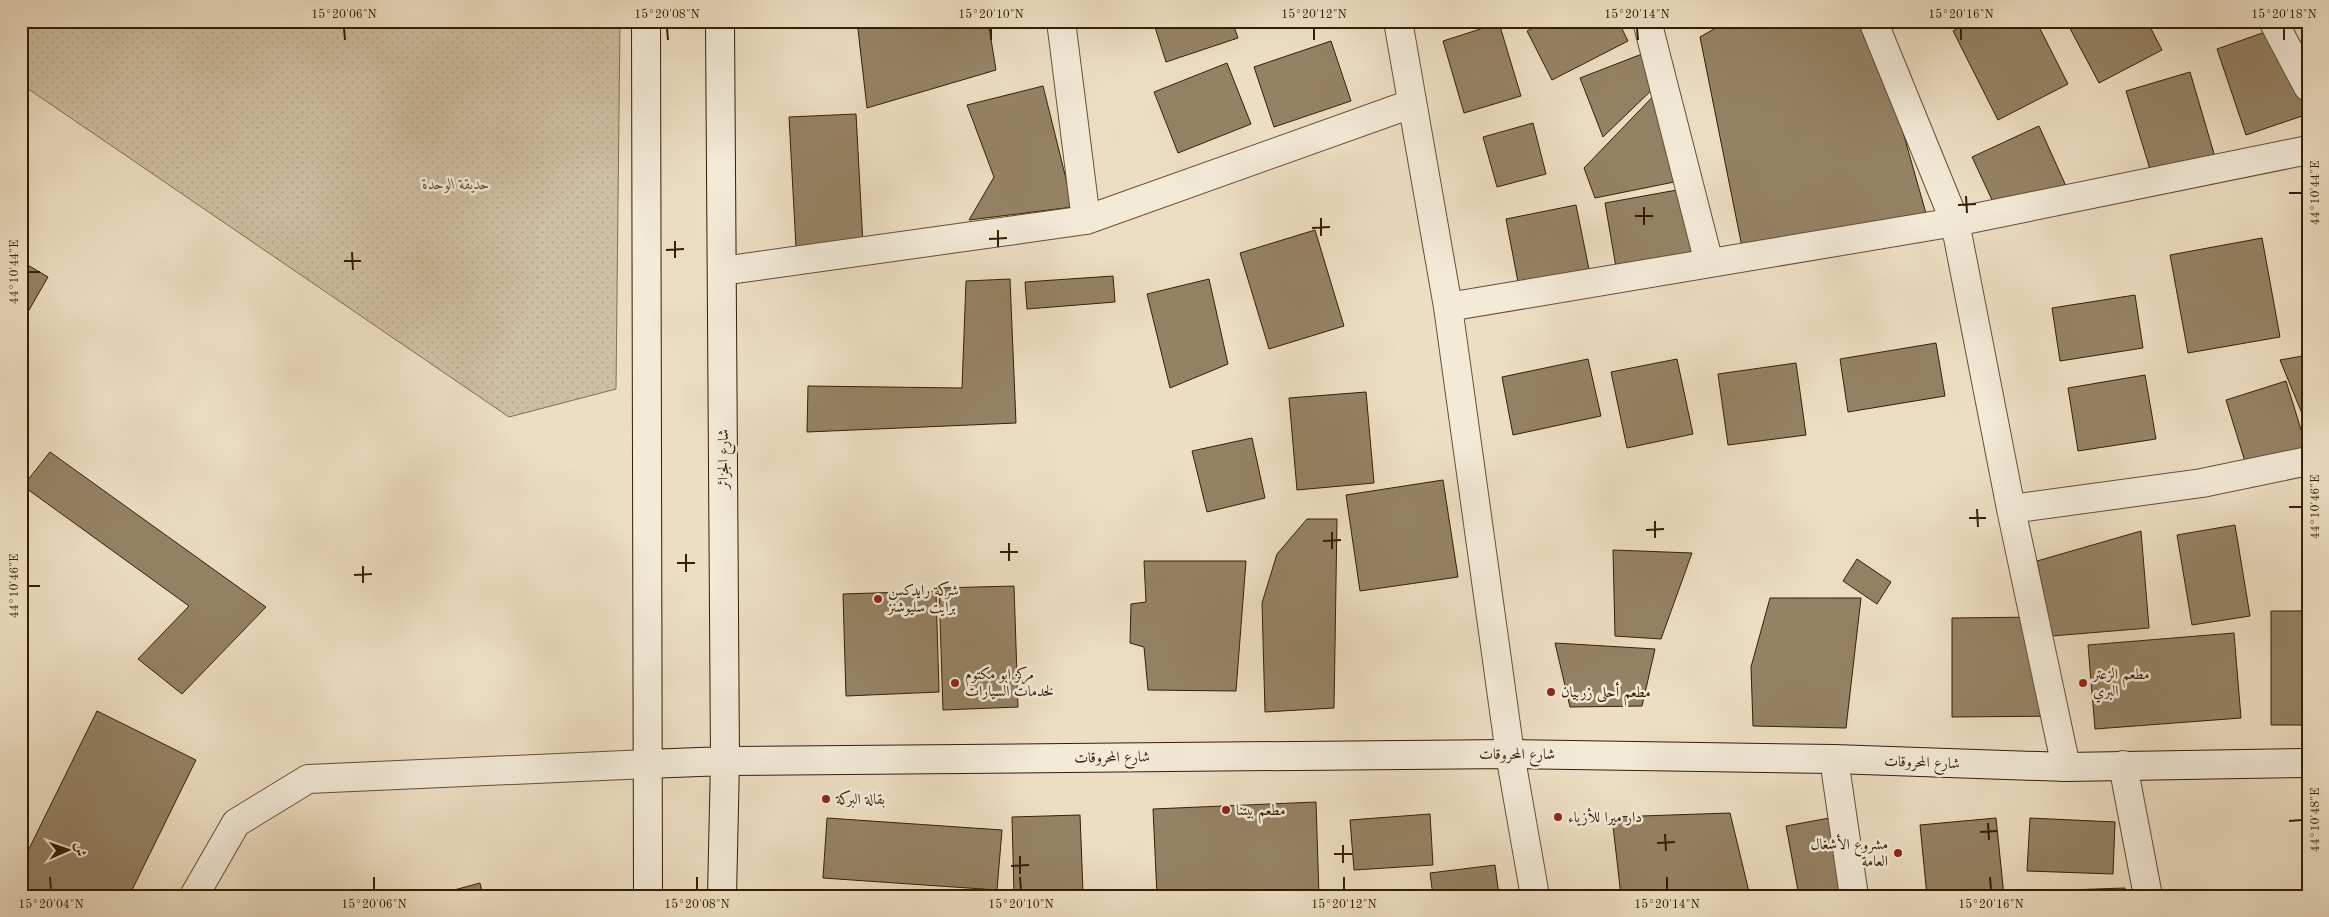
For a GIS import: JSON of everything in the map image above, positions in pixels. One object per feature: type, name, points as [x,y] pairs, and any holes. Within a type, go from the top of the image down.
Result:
[{"type":"street","points":[[646,21],[648,896]]},
{"type":"street","name":"شارع الجزائر","points":[[720,21],[725,761],[722,896]]},
{"type":"street","points":[[1061,21],[1086,220]]},
{"type":"street","points":[[1398,21],[1448,307],[1510,754],[1535,896]]},
{"type":"street","points":[[1647,21],[1709,263]]},
{"type":"street","points":[[1873,21],[1955,222],[2011,509],[2066,766]]},
{"type":"street","points":[[2273,21],[2308,87]]},
{"type":"street","points":[[722,271],[1086,220],[1411,104]]},
{"type":"street","points":[[1448,307],[1955,222],[2308,150]]},
{"type":"street","points":[[2011,509],[2202,483],[2308,461]]},
{"type":"street","name":"شارع المحروقات","points":[[194,896],[236,822],[308,779],[725,761],[1510,754],[1834,759],[2066,766],[2308,763]]},
{"type":"street","points":[[1834,759],[1854,896]]},
{"type":"street","points":[[2123,765],[2148,896]]},
{"type":"green space","name":"حديقة الوحدة","points":[[21,21],[620,21],[616,389],[509,417],[21,84]]},
{"type":"building","points":[[857,21],[988,21],[996,70],[867,108]]},
{"type":"building","points":[[1153,21],[1232,21],[1238,38],[1166,62]]},
{"type":"building","points":[[1257,21],[1284,21],[1260,28]]},
{"type":"building","points":[[1547,21],[1618,21],[1628,41],[1552,80],[1527,31]]},
{"type":"building","points":[[1728,21],[1861,21],[1893,97],[1929,224],[1744,257],[1700,37]]},
{"type":"building","points":[[1972,21],[2036,21],[2068,84],[1998,120],[1953,31]]},
{"type":"building","points":[[2066,21],[2147,21],[2162,50],[2099,83]]},
{"type":"building","points":[[2190,21],[2209,21],[2194,29]]},
{"type":"building","points":[[1499,23],[1521,96],[1464,113],[1443,41]]},
{"type":"building","points":[[2285,25],[2308,95],[2308,114],[2246,135],[2217,49]]},
{"type":"building","points":[[1331,41],[1351,101],[1274,127],[1254,67]]},
{"type":"building","points":[[1642,54],[1658,84],[1603,137],[1580,78]]},
{"type":"building","points":[[1227,63],[1251,124],[1178,153],[1154,92]]},
{"type":"building","points":[[2190,72],[2220,174],[2157,192],[2126,91]]},
{"type":"building","points":[[1664,85],[1684,180],[1595,198],[1584,168]]},
{"type":"building","points":[[1043,86],[1073,207],[969,220],[994,177],[967,105]]},
{"type":"building","points":[[856,114],[863,244],[796,247],[789,117]]},
{"type":"building","points":[[1533,123],[1546,174],[1497,187],[1483,137]]},
{"type":"building","points":[[2039,126],[2066,186],[2000,217],[1972,157]]},
{"type":"building","points":[[1688,188],[1701,264],[1618,279],[1605,203]]},
{"type":"building","points":[[1576,205],[1593,289],[1522,303],[1506,219]]},
{"type":"building","points":[[1315,230],[1344,326],[1269,349],[1240,253]]},
{"type":"building","points":[[2262,238],[2280,337],[2188,353],[2170,255]]},
{"type":"building","points":[[21,261],[48,277],[21,324]]},
{"type":"building","points":[[1113,276],[1115,302],[1027,309],[1025,282]]},
{"type":"building","points":[[1010,279],[1016,423],[807,432],[808,386],[962,388],[966,281]]},
{"type":"building","points":[[1209,279],[1228,364],[1170,388],[1147,294]]},
{"type":"building","points":[[2135,295],[2143,348],[2060,361],[2052,308]]},
{"type":"building","points":[[1936,343],[1945,396],[1848,412],[1840,359]]},
{"type":"building","points":[[2308,355],[2308,428],[2280,360]]},
{"type":"building","points":[[1588,359],[1601,416],[1513,435],[1502,377]]},
{"type":"building","points":[[1677,359],[1693,434],[1627,448],[1611,372]]},
{"type":"building","points":[[1796,363],[1806,435],[1728,445],[1718,374]]},
{"type":"building","points":[[2145,375],[2156,439],[2078,451],[2068,388]]},
{"type":"building","points":[[2286,381],[2307,449],[2247,468],[2226,400]]},
{"type":"building","points":[[1366,392],[1374,483],[1297,490],[1289,398]]},
{"type":"building","points":[[1252,438],[1265,498],[1207,512],[1192,451]]},
{"type":"building","points":[[50,452],[266,607],[182,694],[138,659],[189,606],[23,486]]},
{"type":"building","points":[[1443,480],[1458,577],[1360,591],[1346,495]]},
{"type":"building","points":[[1307,519],[1337,519],[1334,708],[1265,712],[1262,603],[1277,554]]},
{"type":"building","points":[[2235,525],[2250,616],[2192,625],[2177,535]]},
{"type":"building","points":[[2141,531],[2149,628],[2052,636],[2037,561]]},
{"type":"building","points":[[1613,550],[1692,553],[1661,639],[1615,636]]},
{"type":"building","points":[[1857,559],[1891,582],[1877,604],[1843,581]]},
{"type":"building","points":[[1144,561],[1246,561],[1236,691],[1148,690],[1144,647],[1130,643],[1131,604],[1146,602]]},
{"type":"building","points":[[1014,586],[1018,707],[943,710],[939,588]]},
{"type":"building","points":[[936,591],[939,692],[846,696],[843,594]]},
{"type":"building","points":[[1770,598],[1861,598],[1846,728],[1753,726],[1751,667]]},
{"type":"building","points":[[2271,611],[2308,611],[2308,725],[2271,725]]},
{"type":"building","points":[[2037,617],[2067,716],[1952,717],[1952,618]]},
{"type":"building","points":[[2234,633],[2241,718],[2095,729],[2088,645]]},
{"type":"building","points":[[1555,643],[1655,649],[1642,706],[1570,707]]},
{"type":"building","points":[[97,711],[196,760],[129,896],[21,896],[21,865]]},
{"type":"building","points":[[1316,802],[1319,896],[1157,896],[1153,809]]},
{"type":"building","points":[[1730,813],[1750,896],[1621,896],[1612,817]]},
{"type":"building","points":[[1430,814],[1433,865],[1354,870],[1350,820]]},
{"type":"building","points":[[1851,814],[1866,896],[1799,896],[1786,826]]},
{"type":"building","points":[[1080,815],[1083,892],[1014,894],[1012,817]]},
{"type":"building","points":[[827,818],[1002,830],[997,890],[823,878]]},
{"type":"building","points":[[1996,818],[2004,896],[1927,896],[1920,825]]},
{"type":"building","points":[[2030,818],[2115,822],[2113,874],[2027,871]]},
{"type":"building","points":[[1495,865],[1499,896],[1433,896],[1430,873]]},
{"type":"building","points":[[480,883],[483,896],[432,896]]},
{"type":"building","points":[[2125,888],[2125,896],[2038,896],[2038,891]]},
{"type":"place","name":"شركة رايدكس برايت سليوشنز","points":[[878,599]]},
{"type":"place","name":"مركز ابو مكتوم لخدمات السيارات","points":[[955,683]]},
{"type":"place","name":"مطعم الزعتر البري","points":[[2083,683]]},
{"type":"place","name":"مطعم أحلى زربيان","points":[[1551,692]]},
{"type":"place","name":"بقالة البركة","points":[[826,799]]},
{"type":"place","name":"مطعم بيتنا","points":[[1226,810]]},
{"type":"place","name":"دار ميرا للأزياء","points":[[1558,817]]},
{"type":"place","name":"مشروع الأشغال العامة","points":[[1898,853]]}]
